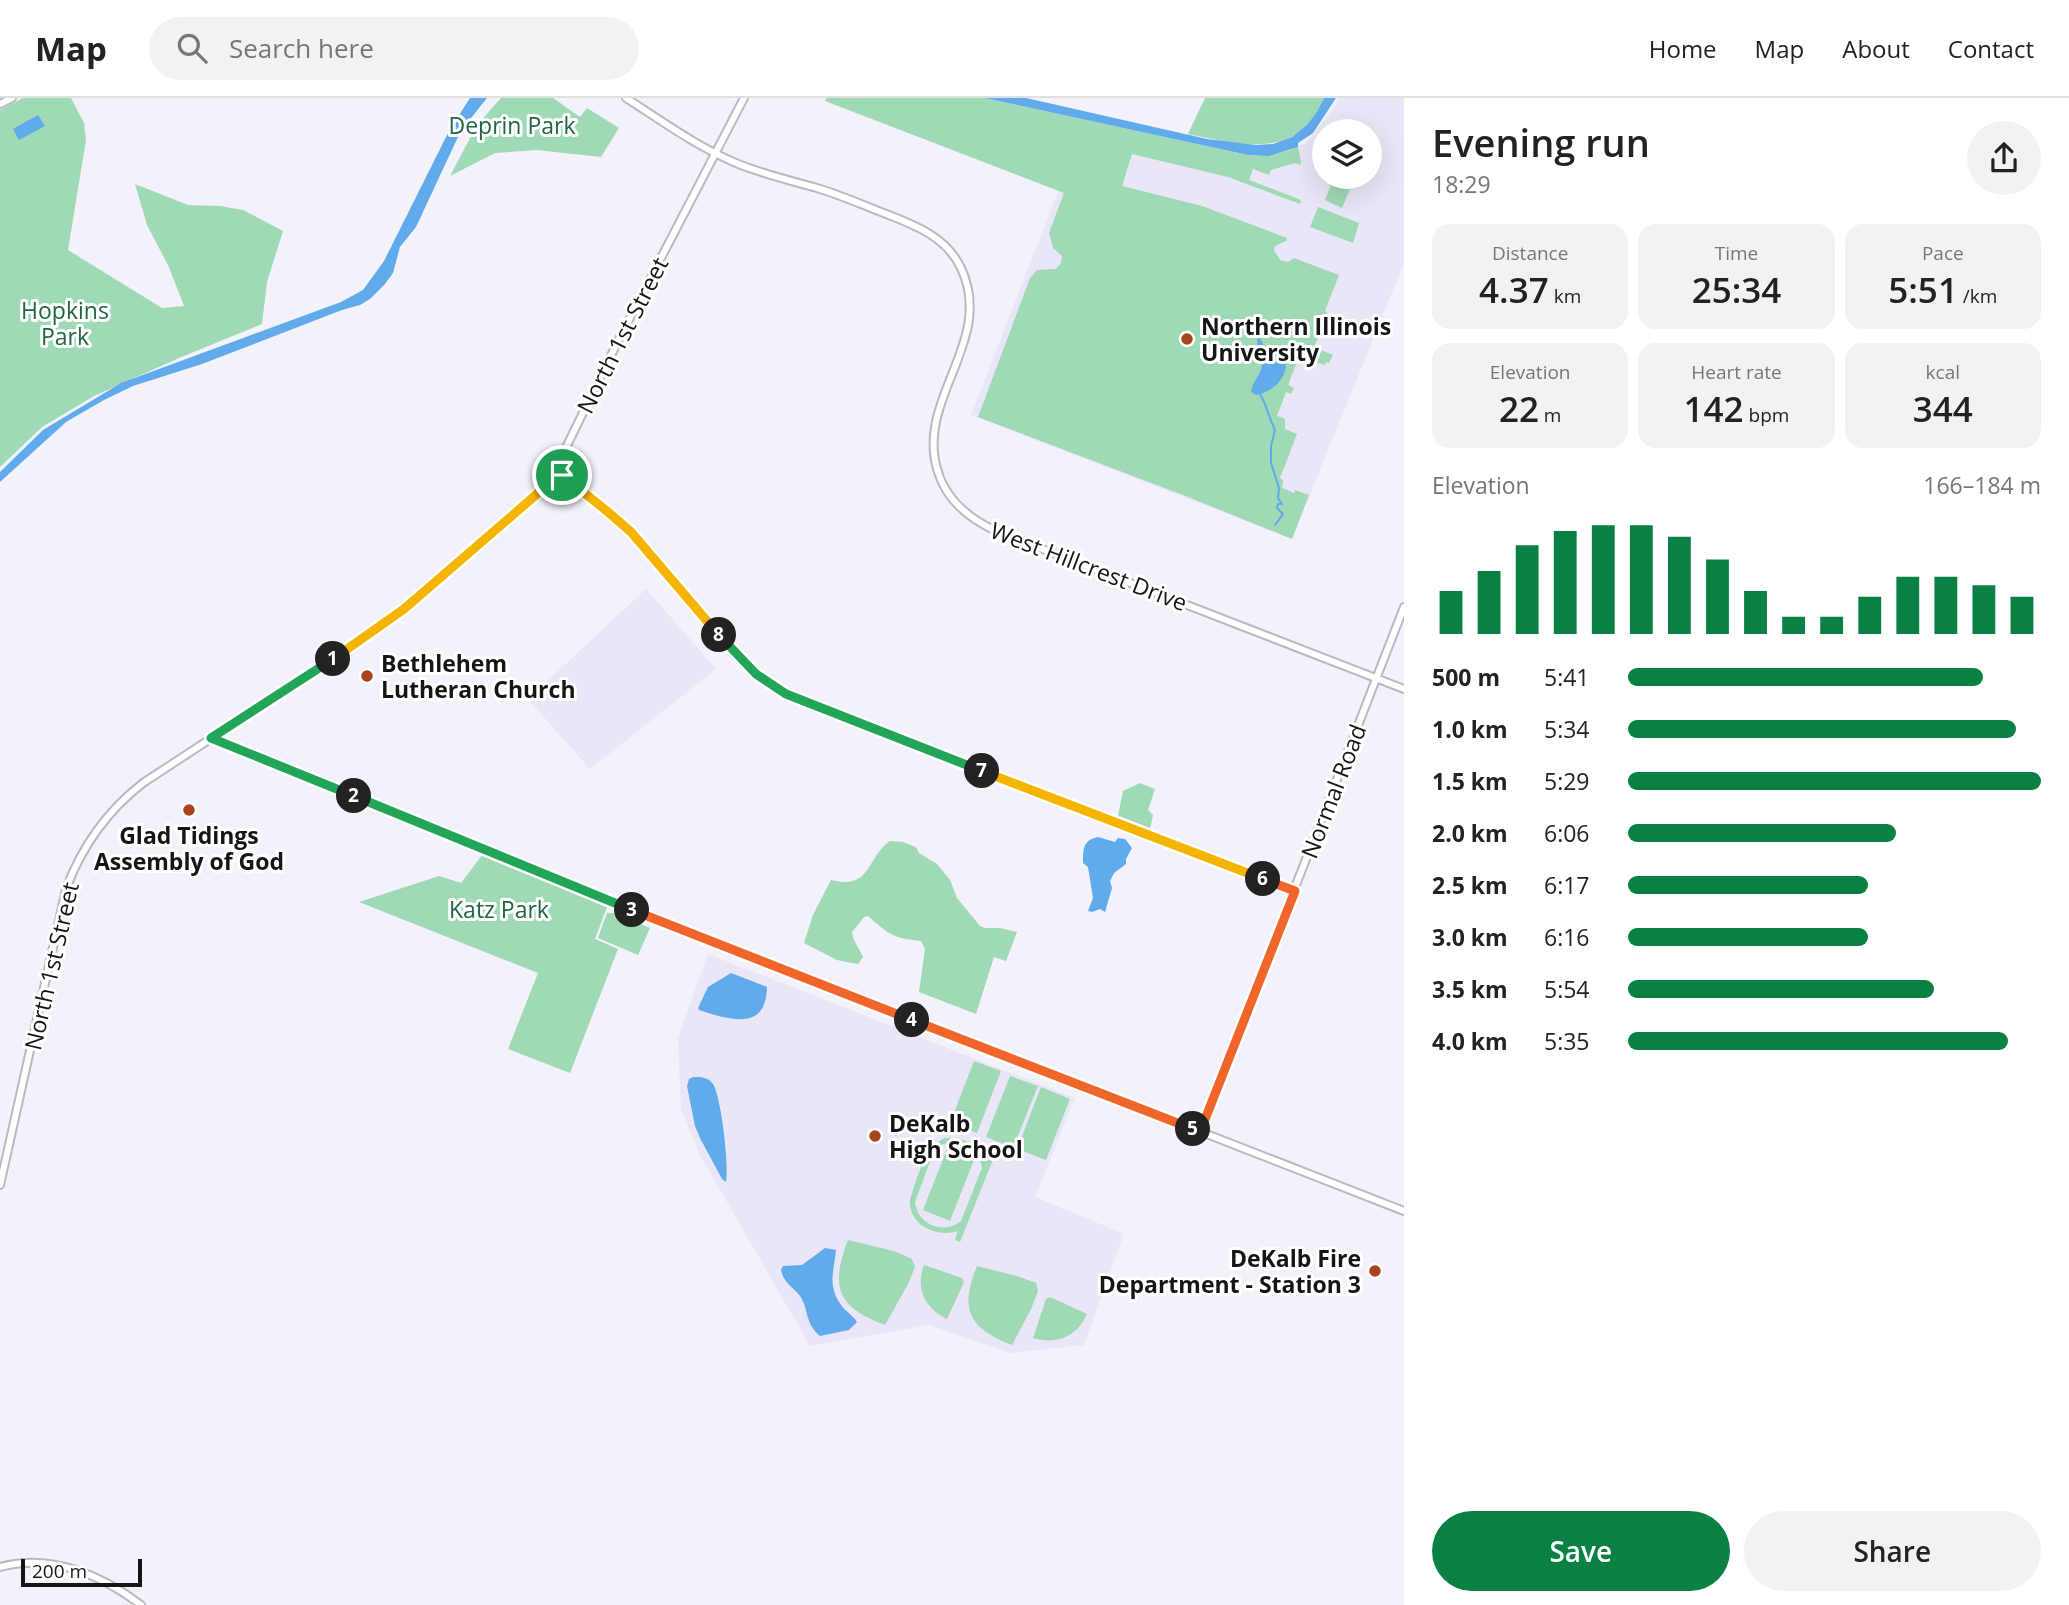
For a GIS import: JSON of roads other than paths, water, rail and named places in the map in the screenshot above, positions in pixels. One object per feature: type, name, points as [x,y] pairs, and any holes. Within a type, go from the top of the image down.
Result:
[{"type":"street","points":[[0,104],[12,98]]},
{"type":"street","name":"West Hillcrest Drive","points":[[626,98],[715,154],[766,175],[825,191],[911,223],[934,236],[955,258],[969,290],[970,319],[966,339],[936,416],[933,444],[935,462],[942,482],[966,513],[996,531],[1404,689]]},
{"type":"street","name":"North 1st Street","points":[[0,1185],[66,889],[95,831],[123,800],[143,783],[344,652],[404,609],[537,494],[555,470],[620,337],[744,98]]},
{"type":"street","points":[[555,470],[631,532],[750,668],[782,692],[1295,891]]},
{"type":"street","name":"Normal Road","points":[[1200,1132],[1404,607]]},
{"type":"street","points":[[211,738],[571,886],[1404,1211]]},
{"type":"street","points":[[0,1567],[26,1563],[46,1564],[80,1571],[118,1588],[141,1605]]},
{"type":"water","points":[[470,98],[487,98],[457,139],[416,227],[400,247],[393,273],[370,299],[202,364],[133,386],[104,400],[66,422],[0,482],[0,472],[43,430],[121,383],[341,302],[363,290],[384,261],[449,131]]},
{"type":"water","points":[[985,98],[1026,98],[1207,139],[1256,145],[1273,144],[1292,137],[1307,125],[1324,98],[1336,98],[1322,119],[1312,119],[1312,134],[1298,143],[1298,147],[1268,156],[1248,155]]},
{"type":"water","points":[[38,115],[45,126],[19,140],[13,129]]},
{"type":"water","points":[[1260,338],[1265,348],[1283,352],[1286,367],[1276,385],[1256,395],[1251,392],[1262,366],[1257,343]]},
{"type":"water","points":[[1098,837],[1115,842],[1118,838],[1125,839],[1132,848],[1126,864],[1114,873],[1110,881],[1112,888],[1105,912],[1100,909],[1088,911],[1093,898],[1088,867],[1083,863],[1085,846],[1089,840]]},
{"type":"water","points":[[731,973],[767,987],[765,1002],[753,1017],[733,1019],[698,1008],[708,987]]},
{"type":"water","points":[[693,1077],[709,1080],[716,1091],[724,1132],[726,1182],[695,1126],[687,1086],[689,1079]]},
{"type":"water","points":[[825,1248],[836,1250],[832,1278],[834,1291],[841,1305],[857,1322],[849,1330],[820,1336],[811,1326],[800,1296],[786,1281],[781,1270],[783,1266],[802,1265]]},
{"type":"waterway","points":[[1260,394],[1275,430],[1271,463],[1279,488],[1278,498],[1282,504],[1278,504],[1277,508],[1283,514],[1275,525]]},
{"type":"place","name":"Northern Illinois University","points":[[1187,339]]},
{"type":"place","name":"Bethlehem Lutheran Church","points":[[367,676]]},
{"type":"place","name":"Glad Tidings Assembly of God","points":[[189,810]]},
{"type":"place","name":"DeKalb High School","points":[[875,1136]]},
{"type":"place","name":"DeKalb Fire Department - Station 3","points":[[1375,1271]]},
{"type":"park label","name":"Deprin Park","points":[[512,125]]},
{"type":"park label","name":"Hopkins Park","points":[[65,323]]},
{"type":"park label","name":"Katz Park","points":[[499,909]]}]
